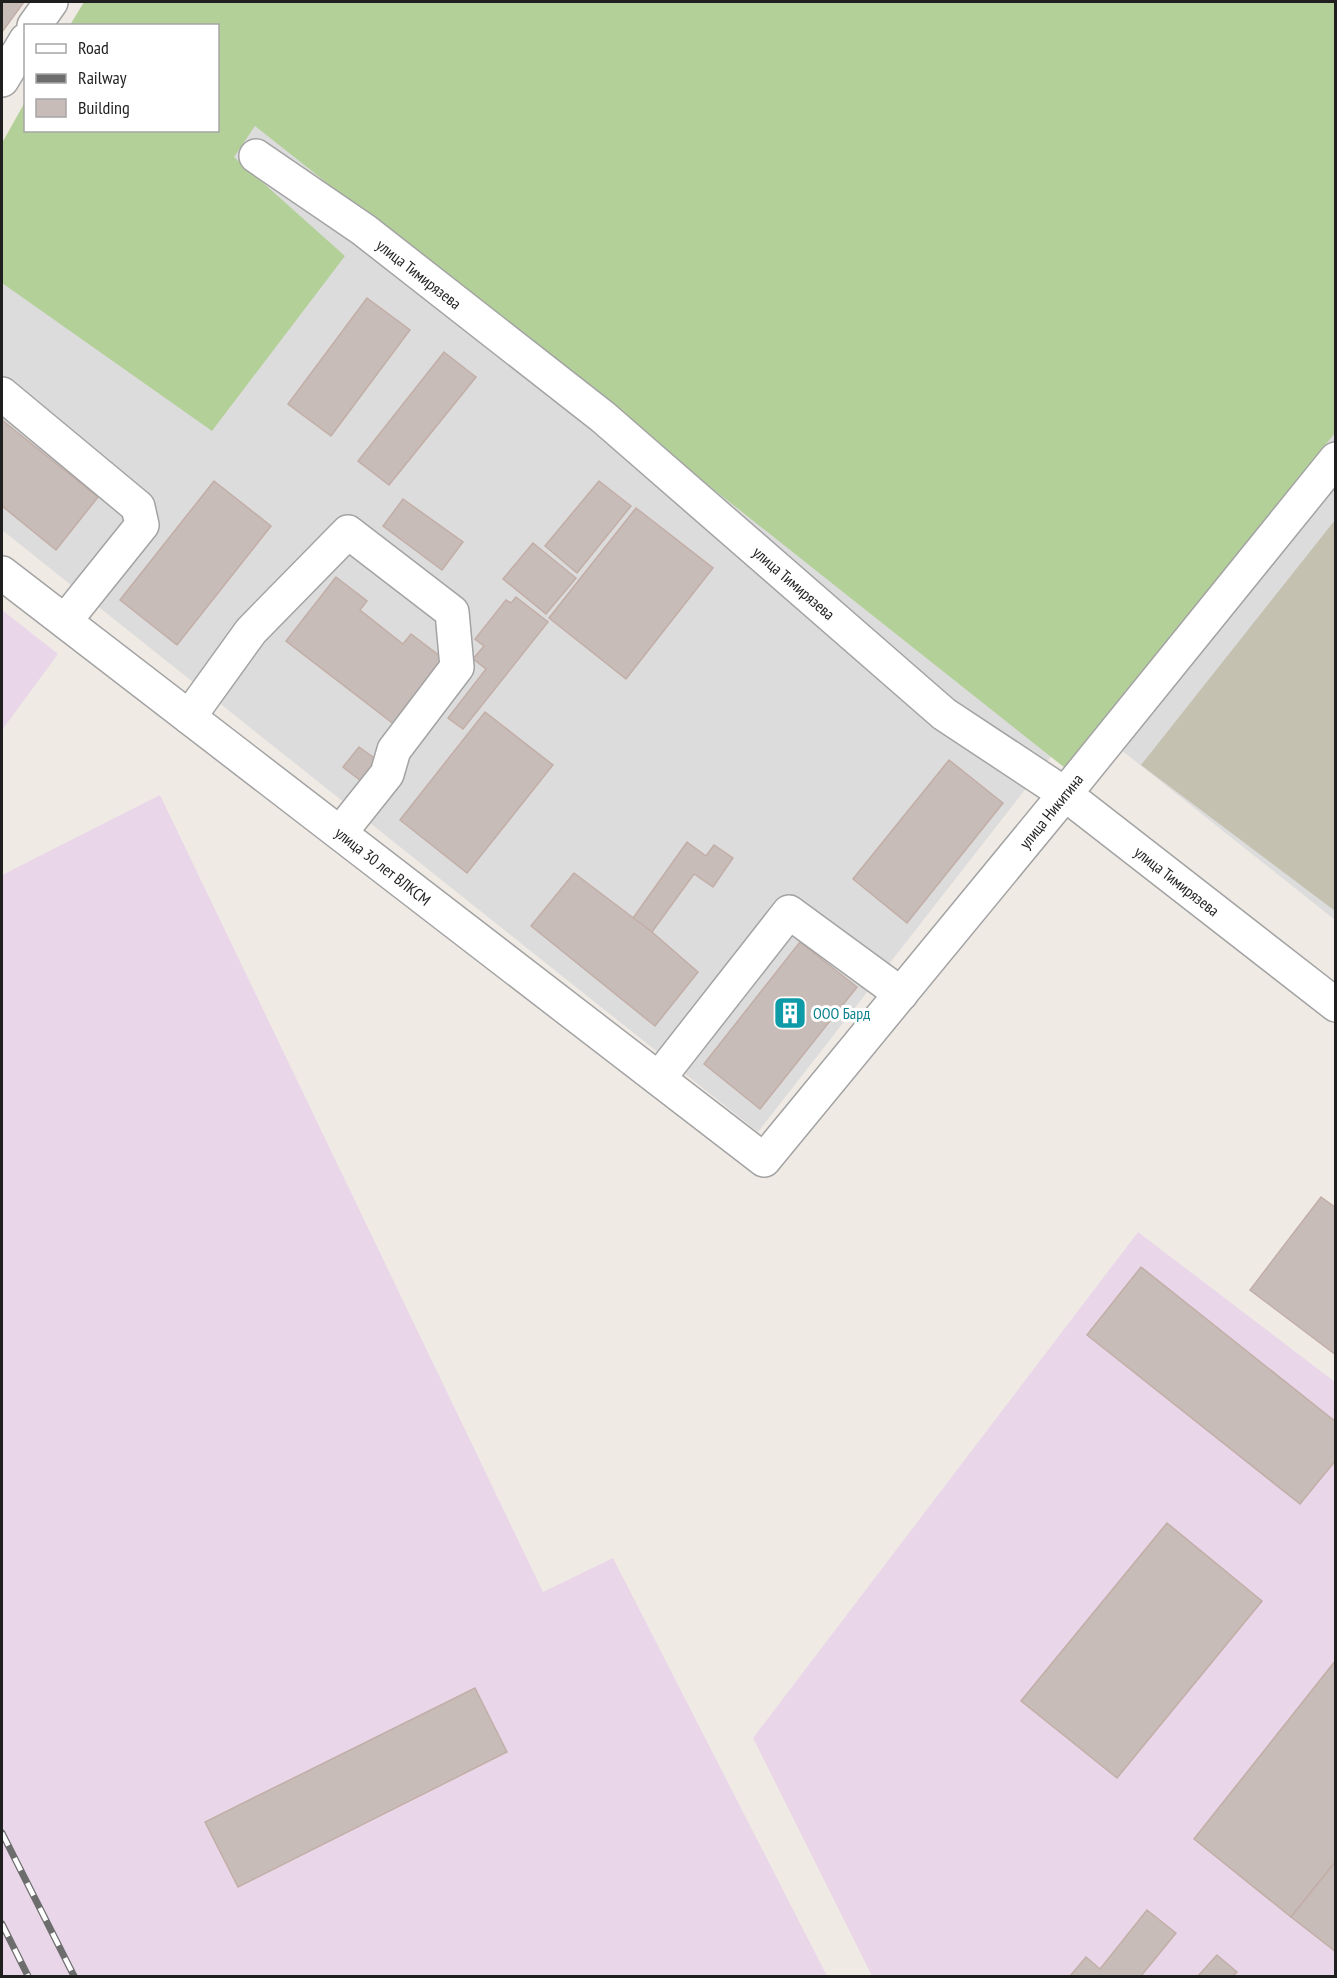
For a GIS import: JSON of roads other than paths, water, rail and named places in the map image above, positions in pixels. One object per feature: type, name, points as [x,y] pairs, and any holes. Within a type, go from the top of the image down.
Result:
[{"type":"street","points":[[35,24],[51,2]]},
{"type":"street","points":[[2,80],[24,43]]},
{"type":"street","name":"улица Тимирязева","points":[[256,156],[364,230],[603,417],[944,714],[1065,794],[1335,1005]]},
{"type":"street","points":[[2,394],[138,507],[142,525],[65,621]]},
{"type":"street","name":"улица Никитина","points":[[764,1160],[1065,794],[1335,459]]},
{"type":"street","points":[[189,717],[251,631],[348,532],[434,597],[452,612],[457,667],[394,750],[387,774],[340,833]]},
{"type":"street","name":"улица 30 лет ВЛКСМ","points":[[2,573],[764,1160]]},
{"type":"street","points":[[659,1078],[789,912],[901,994]]},
{"type":"railway","points":[[2,1833],[74,1976]]},
{"type":"railway","points":[[2,1924],[28,1976]]},
{"type":"place","name":"ООО Бард","points":[[790,1013]]}]
